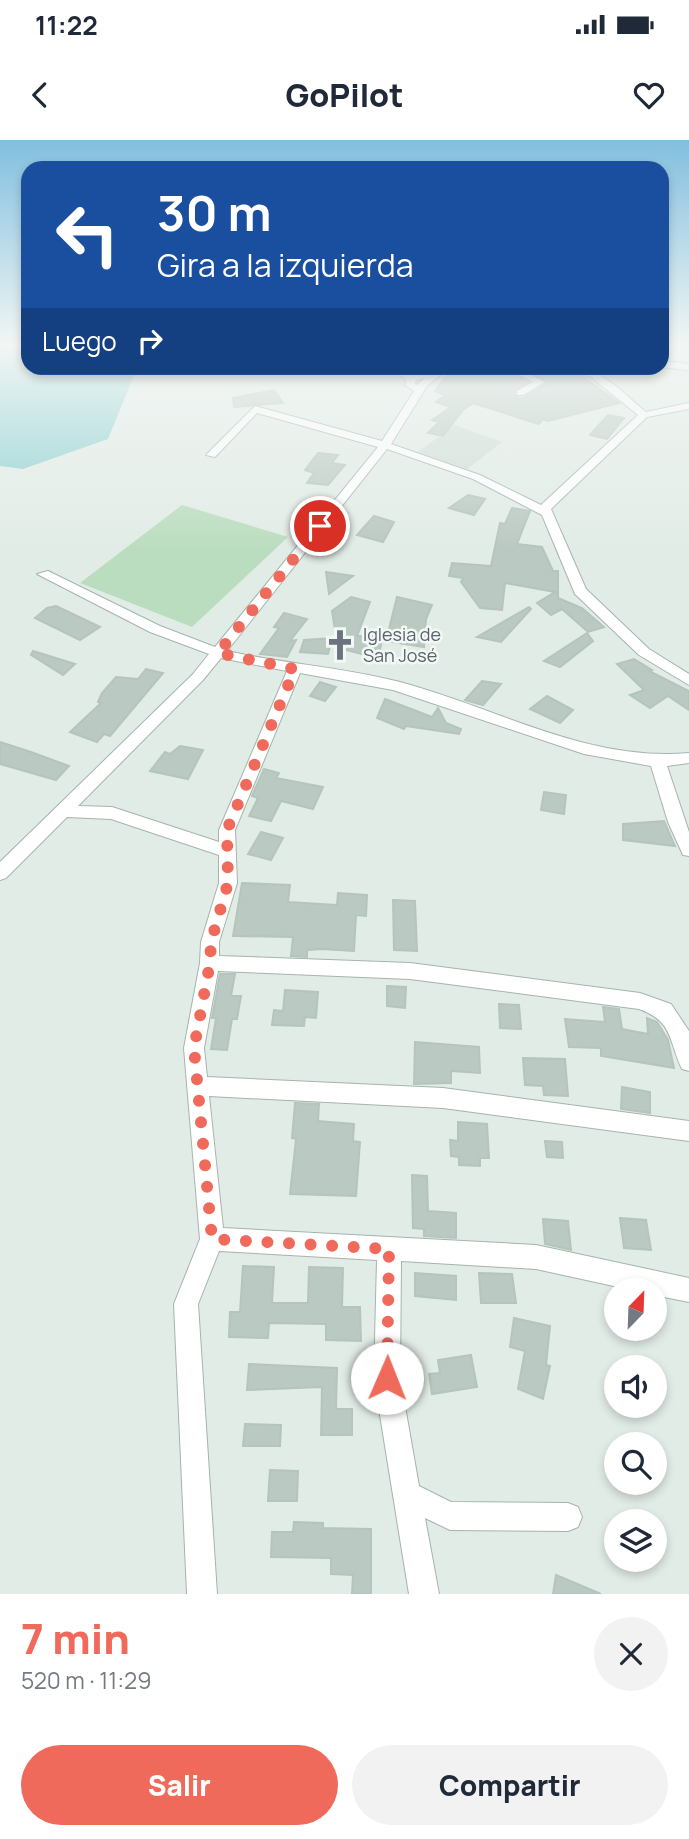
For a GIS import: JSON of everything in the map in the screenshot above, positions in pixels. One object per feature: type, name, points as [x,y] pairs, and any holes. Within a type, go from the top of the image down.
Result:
[{"type":"street","points":[[211,455],[250,414]]},
{"type":"street","points":[[272,414],[464,470],[545,512],[580,591],[644,652],[689,680]]},
{"type":"street","points":[[0,873],[60,811],[126,750],[218,653],[384,446],[400,414]]},
{"type":"street","points":[[545,512],[545,508],[644,415],[650,414]]},
{"type":"street","points":[[43,574],[218,653],[418,691],[554,739],[658,763],[689,758]]},
{"type":"street","points":[[202,1594],[187,1304],[212,1239],[194,1048],[210,963],[211,942],[228,883],[227,830],[295,669]]},
{"type":"street","points":[[658,763],[676,822],[689,850]]},
{"type":"street","points":[[60,811],[112,814],[228,851]]},
{"type":"street","points":[[210,963],[410,971],[640,1001],[664,1010],[684,1040],[689,1062]]},
{"type":"street","points":[[197,1086],[443,1098],[689,1130]]},
{"type":"street","points":[[212,1239],[536,1257],[689,1290]]},
{"type":"street","points":[[389,1249],[387,1378],[424,1594]]},
{"type":"street","points":[[407,1495],[450,1516],[568,1517]]},
{"type":"shaded area","points":[[455,425],[502,442],[467,469],[418,452]]},
{"type":"green space","points":[[182,505],[288,537],[192,627],[80,583]]},
{"type":"water","points":[[0,414],[118,414],[108,439],[23,469],[0,466]]},
{"type":"building","points":[[441,414],[460,414],[443,436],[428,433],[439,422],[432,420]]},
{"type":"building","points":[[507,414],[576,414],[548,421],[543,419],[539,424]]},
{"type":"building","points":[[608,415],[624,418],[607,439],[590,435]]},
{"type":"building","points":[[318,453],[338,455],[332,463],[345,465],[328,485],[307,483],[314,473],[305,470]]},
{"type":"building","points":[[468,495],[485,499],[474,515],[449,508]]},
{"type":"building","points":[[512,508],[530,511],[517,544],[542,547],[553,571],[558,571],[558,598],[582,608],[604,627],[588,632],[562,609],[551,615],[537,603],[555,592],[505,583],[502,610],[480,608],[461,582],[463,578],[449,576],[452,563],[491,566],[500,523],[505,524]]},
{"type":"building","points":[[374,516],[394,522],[383,542],[357,535]]},
{"type":"building","points":[[326,572],[353,576],[329,594]]},
{"type":"building","points":[[351,597],[370,602],[357,636],[383,636],[378,658],[338,648],[332,611]]},
{"type":"building","points":[[397,597],[432,605],[426,619],[424,647],[386,641]]},
{"type":"building","points":[[56,606],[100,627],[80,640],[35,618],[47,608]]},
{"type":"building","points":[[529,607],[531,609],[501,642],[477,637]]},
{"type":"building","points":[[284,613],[307,619],[290,641],[296,640],[287,657],[260,654],[279,628],[274,627]]},
{"type":"building","points":[[587,633],[593,641],[560,667],[544,661]]},
{"type":"building","points":[[332,638],[328,654],[300,652],[304,640]]},
{"type":"building","points":[[33,651],[75,664],[63,675],[31,655]]},
{"type":"building","points":[[634,659],[652,670],[649,671],[689,691],[689,710],[668,696],[650,708],[630,695],[644,690],[617,664]]},
{"type":"building","points":[[146,669],[163,673],[110,736],[104,734],[97,742],[70,732],[101,703],[98,702],[102,693],[116,677],[138,679]]},
{"type":"building","points":[[482,681],[501,684],[483,705],[465,700]]},
{"type":"building","points":[[320,682],[336,687],[325,701],[310,696]]},
{"type":"building","points":[[547,696],[573,710],[560,723],[530,709]]},
{"type":"building","points":[[385,699],[432,717],[438,708],[446,723],[461,729],[459,734],[406,726],[404,729],[377,718]]},
{"type":"building","points":[[0,742],[69,766],[56,780],[0,764]]},
{"type":"building","points":[[180,746],[203,750],[188,779],[150,771],[165,752],[170,754]]},
{"type":"building","points":[[264,769],[279,773],[276,778],[323,787],[313,809],[281,801],[271,821],[249,816],[258,798],[252,796]]},
{"type":"building","points":[[544,792],[566,795],[564,814],[541,810]]},
{"type":"building","points":[[664,821],[675,846],[623,840],[623,824]]},
{"type":"building","points":[[261,832],[283,838],[271,860],[248,854]]},
{"type":"building","points":[[242,883],[290,885],[288,902],[337,905],[338,893],[367,895],[366,916],[356,915],[354,951],[307,950],[307,957],[291,956],[293,937],[233,936]]},
{"type":"building","points":[[393,900],[415,901],[417,951],[394,950]]},
{"type":"building","points":[[220,974],[235,974],[231,996],[241,996],[237,1019],[232,1019],[227,1050],[211,1049],[216,1018],[212,1018]]},
{"type":"building","points":[[387,986],[406,987],[405,1008],[387,1006]]},
{"type":"building","points":[[285,990],[318,992],[316,1018],[305,1017],[304,1026],[272,1025],[274,1010],[283,1011]]},
{"type":"building","points":[[499,1004],[519,1005],[521,1029],[500,1028]]},
{"type":"building","points":[[603,1007],[619,1009],[622,1029],[648,1034],[647,1018],[657,1022],[668,1040],[674,1068],[601,1056],[601,1048],[569,1047],[565,1019],[605,1022]]},
{"type":"building","points":[[415,1042],[479,1047],[480,1073],[451,1071],[451,1083],[414,1084]]},
{"type":"building","points":[[523,1058],[565,1059],[568,1096],[544,1095],[543,1086],[525,1085]]},
{"type":"building","points":[[622,1087],[650,1092],[650,1113],[621,1109]]},
{"type":"building","points":[[295,1103],[319,1104],[318,1121],[354,1124],[353,1141],[360,1142],[356,1196],[290,1194],[296,1139],[292,1138]]},
{"type":"building","points":[[458,1122],[487,1124],[489,1158],[480,1158],[480,1166],[459,1165],[459,1157],[451,1156],[450,1140],[458,1141]]},
{"type":"building","points":[[545,1141],[562,1142],[563,1158],[547,1157]]},
{"type":"building","points":[[412,1175],[427,1176],[428,1211],[456,1213],[456,1238],[424,1236],[424,1229],[413,1228]]},
{"type":"building","points":[[620,1218],[646,1220],[651,1250],[624,1248]]},
{"type":"building","points":[[543,1219],[568,1221],[571,1250],[545,1244]]},
{"type":"building","points":[[243,1266],[274,1267],[272,1303],[308,1303],[309,1267],[343,1268],[342,1307],[360,1307],[361,1341],[326,1340],[326,1324],[269,1323],[268,1338],[229,1337],[230,1312],[240,1312]]},
{"type":"building","points":[[415,1273],[456,1276],[456,1300],[415,1296]]},
{"type":"building","points":[[479,1273],[512,1274],[516,1303],[481,1303]]},
{"type":"building","points":[[514,1318],[550,1326],[546,1365],[550,1366],[543,1399],[518,1389],[525,1351],[510,1347]]},
{"type":"building","points":[[471,1355],[477,1387],[432,1394],[429,1374],[440,1373],[438,1360]]},
{"type":"building","points":[[249,1364],[337,1368],[336,1409],[352,1409],[352,1435],[321,1435],[322,1387],[247,1390]]},
{"type":"building","points":[[245,1424],[281,1425],[280,1446],[243,1446]]},
{"type":"building","points":[[270,1470],[298,1471],[297,1501],[268,1501]]},
{"type":"building","points":[[294,1522],[323,1523],[323,1528],[371,1529],[371,1594],[352,1594],[353,1575],[331,1574],[331,1558],[271,1557],[272,1532],[293,1532]]},
{"type":"building","points":[[556,1575],[601,1594],[553,1594]]},
{"type":"place","name":"Iglesia de San José","points":[[340,645]]},
{"type":"route","points":[[320,526],[218,653],[270,667],[295,669],[227,830],[228,883],[211,942],[210,963],[194,1048],[212,1239],[389,1249],[387,1378]]}]
